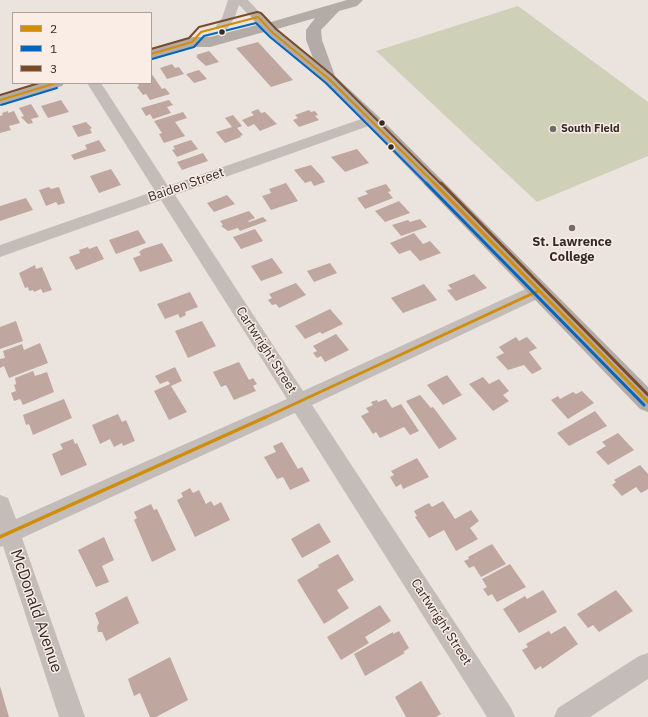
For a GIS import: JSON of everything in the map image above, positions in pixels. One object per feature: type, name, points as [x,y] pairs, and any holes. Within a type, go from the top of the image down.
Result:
[{"type":"main road","points":[[152,54],[192,42],[210,42],[320,0]]},
{"type":"main road","points":[[192,42],[201,32],[222,26],[263,22],[335,8],[352,3],[356,0]]},
{"type":"main road","points":[[329,79],[314,40],[313,30],[322,18],[335,8]]},
{"type":"main road","points":[[263,22],[329,79],[372,120],[648,402]]},
{"type":"main road","points":[[0,100],[53,84]]},
{"type":"street","points":[[222,26],[228,19],[234,0]]},
{"type":"street","points":[[241,0],[263,22]]},
{"type":"street","name":"Cartwright Street","points":[[95,84],[502,717]]},
{"type":"street","name":"Baiden Street","points":[[0,251],[372,120]]},
{"type":"street","points":[[5,535],[300,402],[538,291]]},
{"type":"street","name":"McDonald Avenue","points":[[0,505],[5,535],[72,717]]},
{"type":"street","points":[[567,717],[648,665]]},
{"type":"green space","name":"South Field","points":[[518,6],[648,102],[648,156],[537,202],[376,51]]},
{"type":"building","points":[[258,42],[293,80],[271,87],[236,48]]},
{"type":"building","points":[[209,51],[219,62],[206,66],[196,57],[198,56],[196,55]]},
{"type":"building","points":[[172,64],[175,68],[179,67],[184,74],[167,79],[160,68]]},
{"type":"building","points":[[199,70],[207,79],[194,83],[186,74]]},
{"type":"building","points":[[152,74],[162,89],[165,88],[170,94],[150,100],[146,94],[143,95],[137,87],[139,86],[138,84],[152,84]]},
{"type":"building","points":[[61,100],[69,112],[48,118],[41,106]]},
{"type":"building","points":[[169,100],[173,105],[167,107],[171,113],[153,119],[150,114],[146,116],[141,108]]},
{"type":"building","points":[[31,104],[39,117],[31,119],[33,123],[28,124],[21,117],[24,116],[19,108]]},
{"type":"building","points":[[258,109],[261,113],[265,112],[277,124],[260,131],[254,124],[248,127],[242,120],[254,115],[251,112]]},
{"type":"building","points":[[309,110],[311,112],[315,111],[318,115],[315,116],[319,120],[299,127],[293,120],[298,118],[295,115]]},
{"type":"building","points":[[8,111],[8,113],[14,111],[20,123],[9,126],[11,130],[0,133],[0,116],[3,115],[2,113]]},
{"type":"building","points":[[183,112],[187,118],[175,122],[185,136],[164,143],[159,134],[162,133],[154,121]]},
{"type":"building","points":[[233,115],[242,126],[237,128],[243,135],[225,143],[216,132],[232,127],[225,118]]},
{"type":"building","points":[[86,122],[92,128],[90,129],[92,133],[78,137],[72,126]]},
{"type":"building","points":[[99,140],[106,151],[74,160],[71,155],[87,149],[85,145]]},
{"type":"building","points":[[191,140],[198,149],[177,157],[172,150],[175,149],[173,146]]},
{"type":"building","points":[[357,149],[369,163],[345,172],[331,157]]},
{"type":"building","points":[[203,153],[208,161],[182,170],[177,162]]},
{"type":"building","points":[[311,165],[325,182],[314,186],[311,181],[305,183],[294,170]]},
{"type":"building","points":[[111,169],[121,185],[99,193],[90,176]]},
{"type":"building","points":[[286,183],[298,201],[271,210],[262,196],[271,193],[269,189]]},
{"type":"building","points":[[386,184],[391,191],[388,192],[393,198],[365,209],[357,198],[368,194],[365,191]]},
{"type":"building","points":[[49,187],[51,189],[59,187],[65,203],[58,205],[56,202],[46,206],[39,190]]},
{"type":"building","points":[[227,195],[235,204],[214,212],[207,203]]},
{"type":"building","points":[[26,198],[33,210],[0,221],[0,206]]},
{"type":"building","points":[[399,201],[410,213],[385,222],[375,211]]},
{"type":"building","points":[[249,211],[255,218],[248,221],[249,222],[263,217],[267,221],[240,231],[238,228],[228,231],[221,226],[223,225],[220,221]]},
{"type":"building","points":[[420,219],[427,227],[401,236],[392,225],[408,220],[410,222]]},
{"type":"building","points":[[255,229],[263,241],[241,249],[233,237]]},
{"type":"building","points":[[138,230],[146,243],[116,254],[109,240]]},
{"type":"building","points":[[414,233],[423,244],[430,241],[441,253],[420,261],[410,250],[399,254],[390,243]]},
{"type":"building","points":[[162,243],[173,261],[140,272],[133,258],[141,255],[139,252],[143,249]]},
{"type":"building","points":[[97,246],[104,259],[76,270],[69,257],[80,253],[79,250]]},
{"type":"building","points":[[272,258],[283,273],[261,281],[251,266]]},
{"type":"building","points":[[330,263],[337,273],[314,282],[307,271]]},
{"type":"building","points":[[35,265],[36,269],[42,267],[52,290],[43,293],[41,289],[34,292],[33,290],[29,291],[28,287],[25,288],[19,273]]},
{"type":"building","points":[[474,274],[487,288],[456,301],[447,290],[452,289],[448,285]]},
{"type":"building","points":[[296,283],[306,295],[279,308],[276,304],[272,305],[268,300],[272,298],[269,294]]},
{"type":"building","points":[[424,284],[437,300],[403,313],[391,298]]},
{"type":"building","points":[[190,292],[198,307],[185,312],[186,315],[180,318],[178,314],[165,319],[157,304]]},
{"type":"building","points":[[330,309],[343,324],[322,334],[320,332],[305,339],[295,326]]},
{"type":"building","points":[[16,321],[23,341],[0,349],[0,327]]},
{"type":"building","points":[[202,321],[216,346],[188,358],[175,331]]},
{"type":"building","points":[[336,334],[349,350],[325,362],[321,356],[317,358],[313,353],[317,351],[313,346]]},
{"type":"building","points":[[516,337],[519,341],[527,337],[537,348],[529,352],[542,369],[532,374],[524,365],[508,370],[496,357],[504,353],[499,347]]},
{"type":"building","points":[[40,343],[48,363],[9,378],[4,366],[0,368],[0,359],[5,358],[3,351],[22,344],[24,350]]},
{"type":"building","points":[[239,362],[249,380],[253,378],[257,384],[253,386],[256,391],[234,400],[226,385],[221,387],[213,372]]},
{"type":"building","points":[[175,367],[182,381],[171,386],[187,412],[169,420],[154,391],[170,384],[168,381],[160,384],[155,376]]},
{"type":"building","points":[[33,371],[35,376],[47,372],[54,392],[23,405],[20,399],[14,401],[11,393],[16,391],[14,385],[16,384],[15,378]]},
{"type":"building","points":[[447,375],[462,395],[443,405],[427,385]]},
{"type":"building","points":[[483,377],[489,384],[499,379],[509,391],[503,395],[509,401],[493,411],[469,384]]},
{"type":"building","points":[[582,391],[594,403],[568,419],[551,400],[558,396],[560,399],[573,392],[576,394]]},
{"type":"building","points":[[420,395],[431,408],[433,407],[457,439],[439,449],[406,401]]},
{"type":"building","points":[[64,399],[72,418],[33,435],[29,424],[26,425],[23,415]]},
{"type":"building","points":[[386,399],[392,408],[401,404],[419,431],[410,435],[404,427],[380,438],[376,432],[373,434],[361,416],[369,412],[366,408],[373,405],[371,402],[377,400],[378,402]]},
{"type":"building","points":[[595,411],[607,426],[569,446],[557,433]]},
{"type":"building","points":[[118,414],[122,422],[126,420],[135,441],[123,446],[122,443],[114,447],[110,439],[100,444],[92,425]]},
{"type":"building","points":[[618,433],[634,450],[608,465],[596,452],[606,446],[602,442]]},
{"type":"building","points":[[73,439],[75,444],[77,443],[87,465],[61,476],[52,454],[63,449],[60,444]]},
{"type":"building","points":[[282,442],[298,469],[302,467],[310,481],[290,490],[283,477],[277,479],[264,457],[276,452],[273,446]]},
{"type":"building","points":[[417,458],[429,477],[403,489],[401,484],[396,487],[390,477],[394,475],[391,471]]},
{"type":"building","points":[[640,465],[648,474],[648,489],[641,493],[636,487],[622,496],[612,485],[616,482],[614,480]]},
{"type":"building","points":[[190,488],[193,493],[199,490],[206,504],[211,501],[214,506],[221,502],[230,520],[195,537],[177,500],[183,497],[181,493]]},
{"type":"building","points":[[443,501],[455,519],[471,510],[479,521],[470,528],[478,539],[456,551],[444,530],[429,538],[415,517],[417,516],[414,511],[429,503],[432,507]]},
{"type":"building","points":[[151,504],[154,510],[157,509],[176,550],[152,562],[134,520],[137,518],[134,512]]},
{"type":"building","points":[[319,523],[331,542],[302,558],[291,539]]},
{"type":"building","points":[[104,537],[114,560],[102,566],[109,582],[96,587],[78,550]]},
{"type":"building","points":[[492,544],[506,564],[481,577],[474,566],[469,568],[464,561],[469,559],[468,557]]},
{"type":"building","points":[[338,554],[354,580],[337,590],[349,608],[324,624],[297,580],[319,567],[318,565]]},
{"type":"building","points":[[510,564],[526,587],[497,602],[492,594],[488,596],[483,589],[487,587],[482,579]]},
{"type":"building","points":[[543,590],[557,612],[519,633],[503,609],[525,596],[527,599]]},
{"type":"building","points":[[616,590],[633,611],[599,632],[593,625],[588,628],[577,614]]},
{"type":"building","points":[[127,596],[139,623],[106,641],[102,632],[98,632],[97,627],[99,623],[95,613]]},
{"type":"building","points":[[380,605],[391,621],[365,637],[369,643],[341,660],[327,637]]},
{"type":"building","points":[[565,626],[578,644],[542,669],[541,666],[535,670],[522,650],[528,647],[526,644],[549,631],[551,634]]},
{"type":"building","points":[[399,631],[409,648],[403,652],[405,653],[365,676],[354,654],[393,632],[393,634]]},
{"type":"building","points":[[170,657],[188,700],[156,717],[150,717],[140,693],[134,696],[128,679]]},
{"type":"building","points":[[421,681],[441,714],[436,717],[406,717],[395,697]]},
{"type":"building","points":[[0,686],[9,717],[0,717]]},
{"type":"transit line","name":"3","points":[[152,49],[189,38],[199,27],[257,12],[261,13],[276,29],[332,75],[375,116],[648,395]]},
{"type":"transit line","name":"2","points":[[152,54],[192,42],[201,32],[258,17],[273,33],[329,79],[372,120],[648,402]]},
{"type":"transit line","name":"1","points":[[152,59],[194,47],[204,36],[256,23],[270,37],[326,83],[368,124],[644,405]]},
{"type":"transit line","name":"3","points":[[0,95],[36,84]]},
{"type":"transit line","name":"2","points":[[0,100],[53,84]]},
{"type":"transit line","name":"1","points":[[1,105],[57,88]]},
{"type":"transit line","name":"2","points":[[0,537],[300,402],[538,291]]},
{"type":"place","name":"South Field","points":[[553,129]]},
{"type":"place","name":"St. Lawrence College","points":[[572,228]]}]
